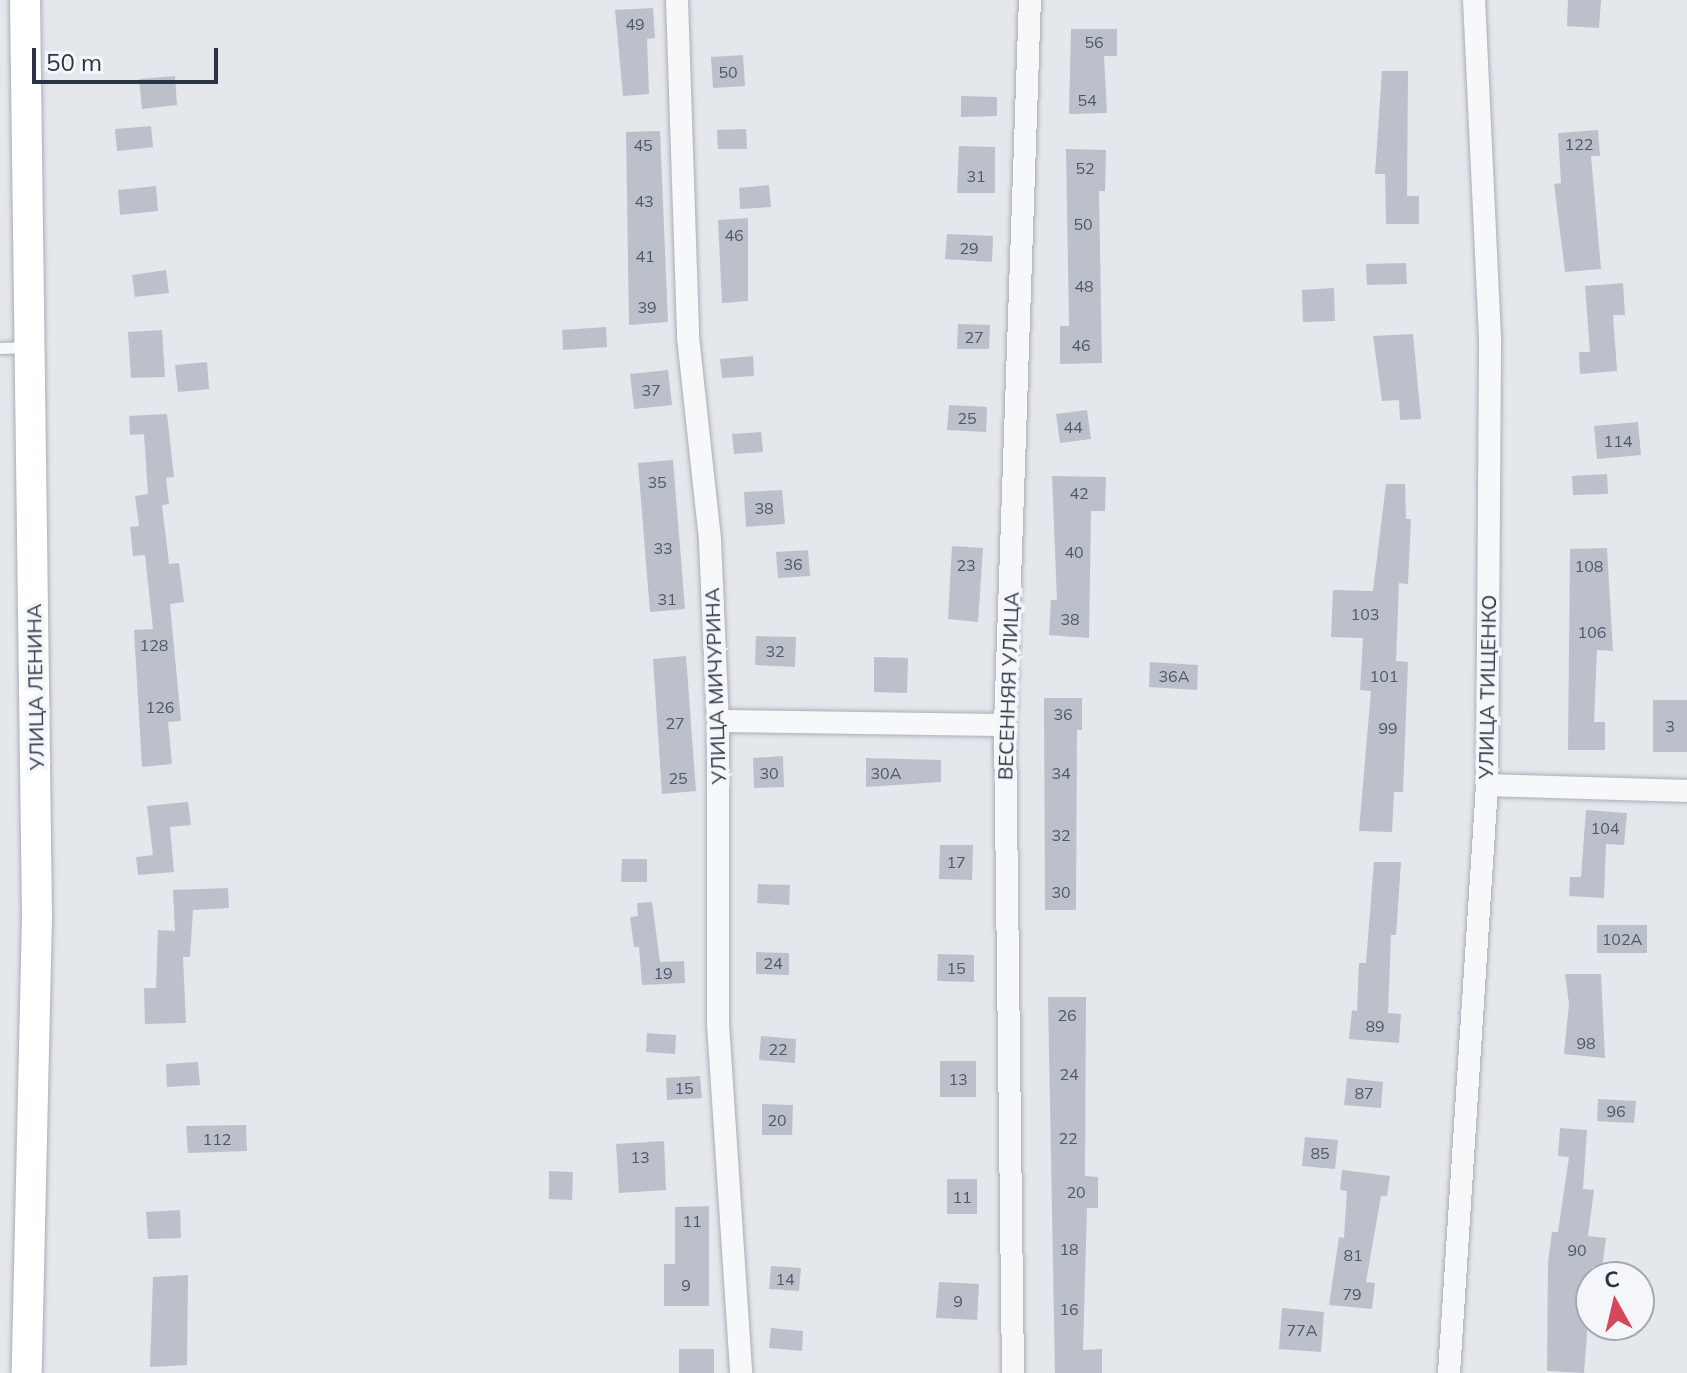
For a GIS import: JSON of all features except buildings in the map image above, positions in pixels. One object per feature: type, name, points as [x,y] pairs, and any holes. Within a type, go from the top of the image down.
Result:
[{"type":"main road","name":"УЛИЦА ЛЕНИНА","points":[[25,0],[37,917],[27,1373]]},
{"type":"street","name":"УЛИЦА МИЧУРИНА","points":[[677,0],[688,337],[710,541],[718,721],[718,1024],[741,1373]]},
{"type":"street","name":"ВЕСЕННЯЯ УЛИЦА","points":[[1013,1373],[1005,725],[1030,0]]},
{"type":"street","name":"УЛИЦА ТИЩЕНКО","points":[[1449,1373],[1487,785],[1490,338],[1474,0]]},
{"type":"street","points":[[718,721],[1005,725]]},
{"type":"street","points":[[1487,785],[1687,791]]},
{"type":"lane","points":[[0,348],[31,347]]}]
